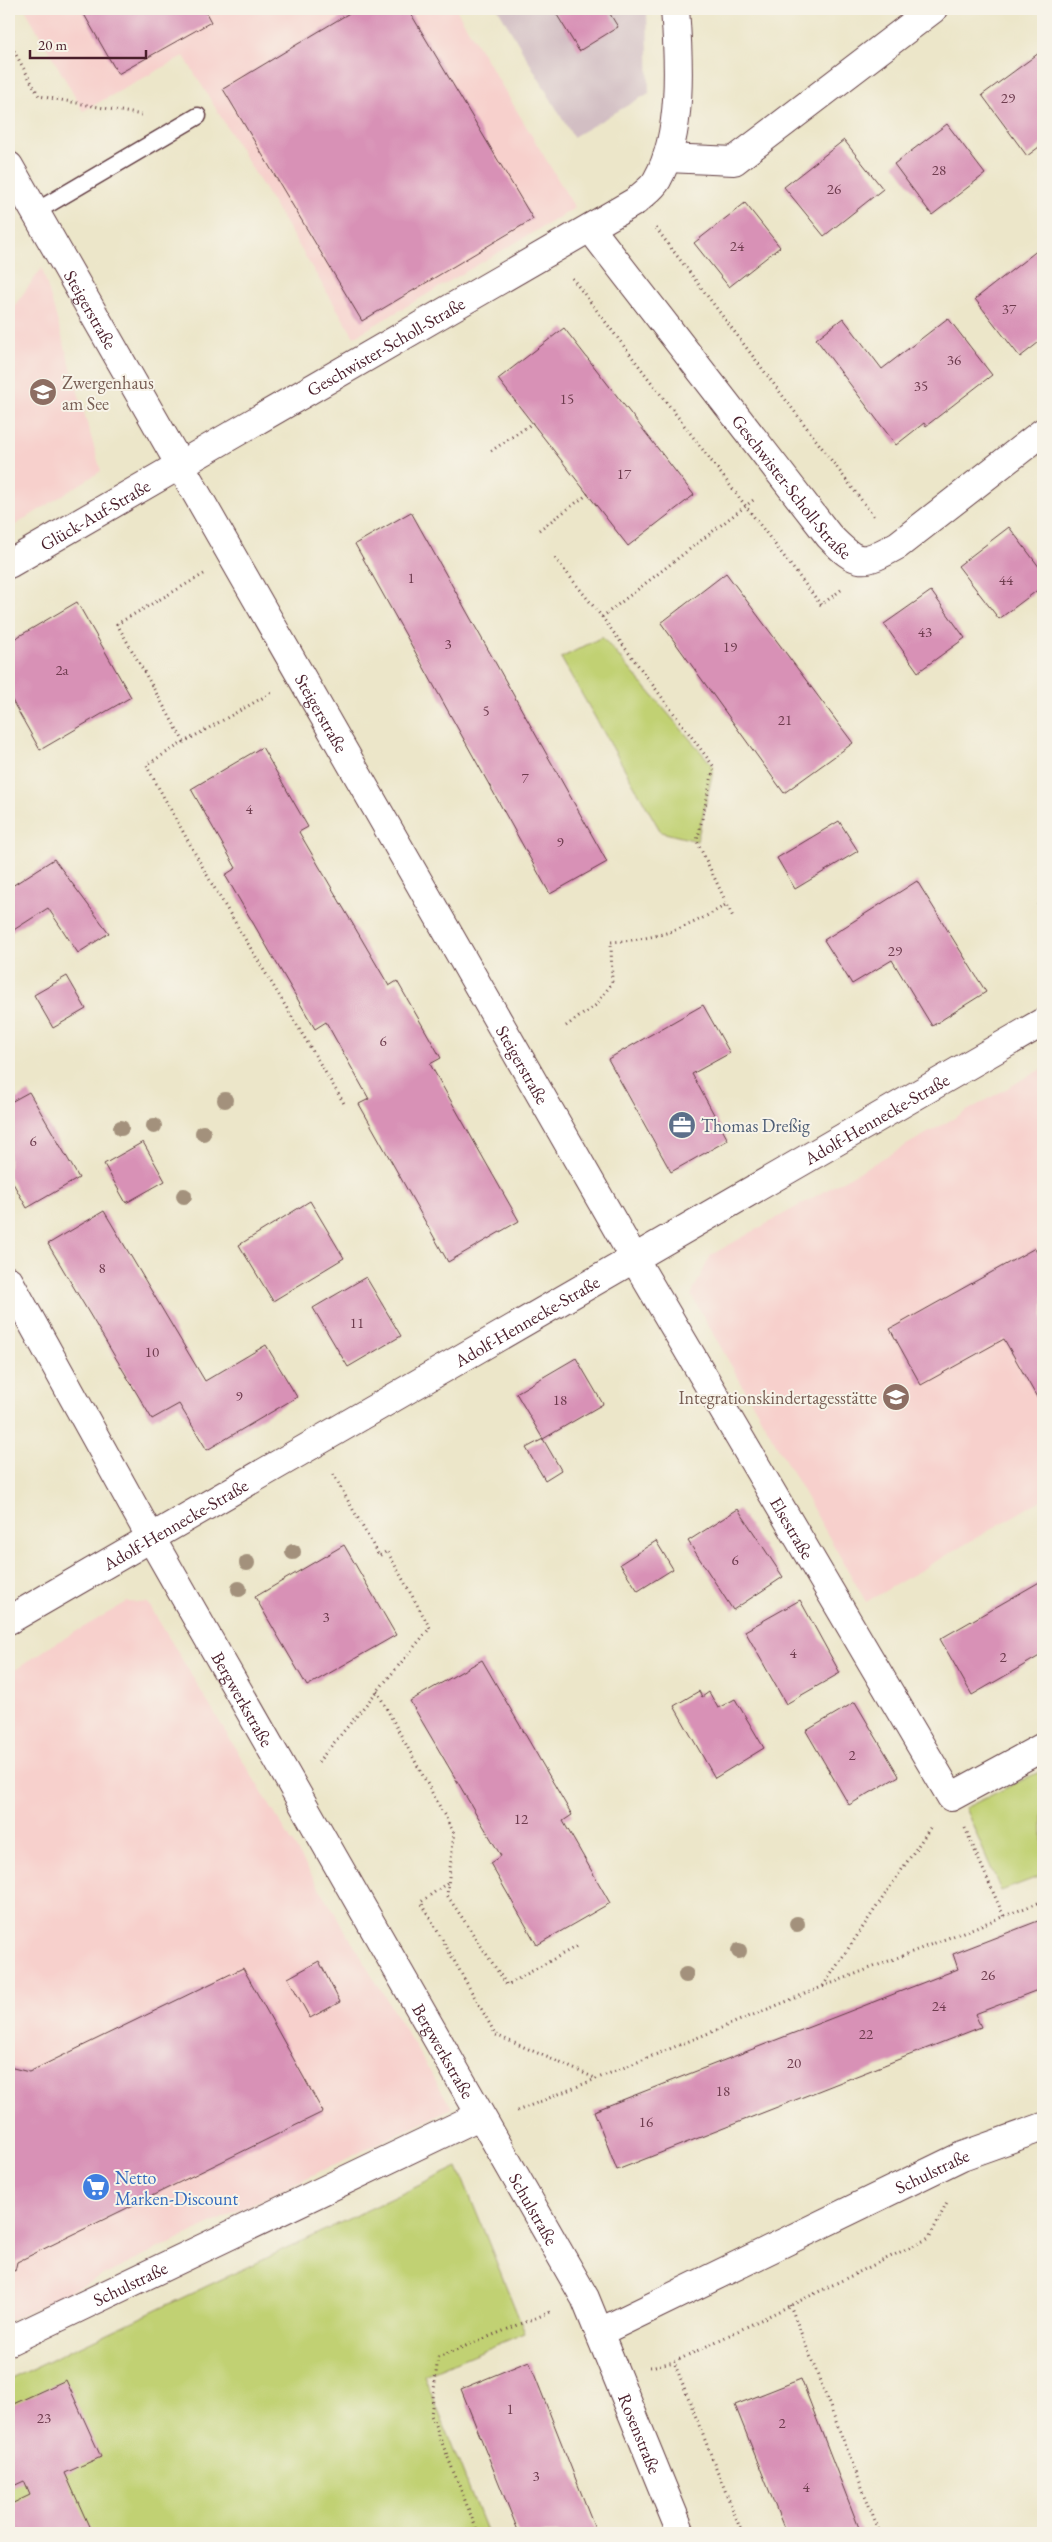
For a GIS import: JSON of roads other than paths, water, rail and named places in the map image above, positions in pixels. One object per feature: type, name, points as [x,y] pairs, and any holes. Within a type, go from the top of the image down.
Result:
[{"type":"street","name":"Geschwister-Scholl-Straße","points":[[180,465],[636,202],[656,182],[667,158],[674,118],[678,57],[675,9]]},
{"type":"street","points":[[667,158],[734,161],[933,9]]},
{"type":"street","name":"Steigerstraße","points":[[9,166],[635,1260]]},
{"type":"street","name":"Geschwister-Scholl-Straße","points":[[590,228],[829,536],[849,556],[865,560],[879,556],[898,545],[1043,432]]},
{"type":"street","name":"Glück-Auf-Straße","points":[[9,564],[180,465]]},
{"type":"street","name":"Adolf-Hennecke-Straße","points":[[9,1620],[635,1260],[1043,1022]]},
{"type":"street","name":"Elsestraße","points":[[635,1260],[951,1797],[1043,1747]]},
{"type":"street","name":"Bergwerkstraße","points":[[9,1281],[17,1313],[151,1538],[482,2120]]},
{"type":"street","name":"Schulstraße","points":[[9,2341],[482,2120],[585,2298],[600,2332],[962,2156],[1043,2127]]},
{"type":"street","name":"Rosenstraße","points":[[600,2332],[681,2533]]},
{"type":"lane","points":[[35,212],[192,119]]},
{"type":"place","name":"Zwergenhaus am See","points":[[43,392]]},
{"type":"place","name":"Thomas Dreßig","points":[[682,1125]]},
{"type":"place","name":"Integrationskindertagesstätte","points":[[896,1397]]},
{"type":"place","name":"Netto Marken-Discount","points":[[96,2187]]}]
